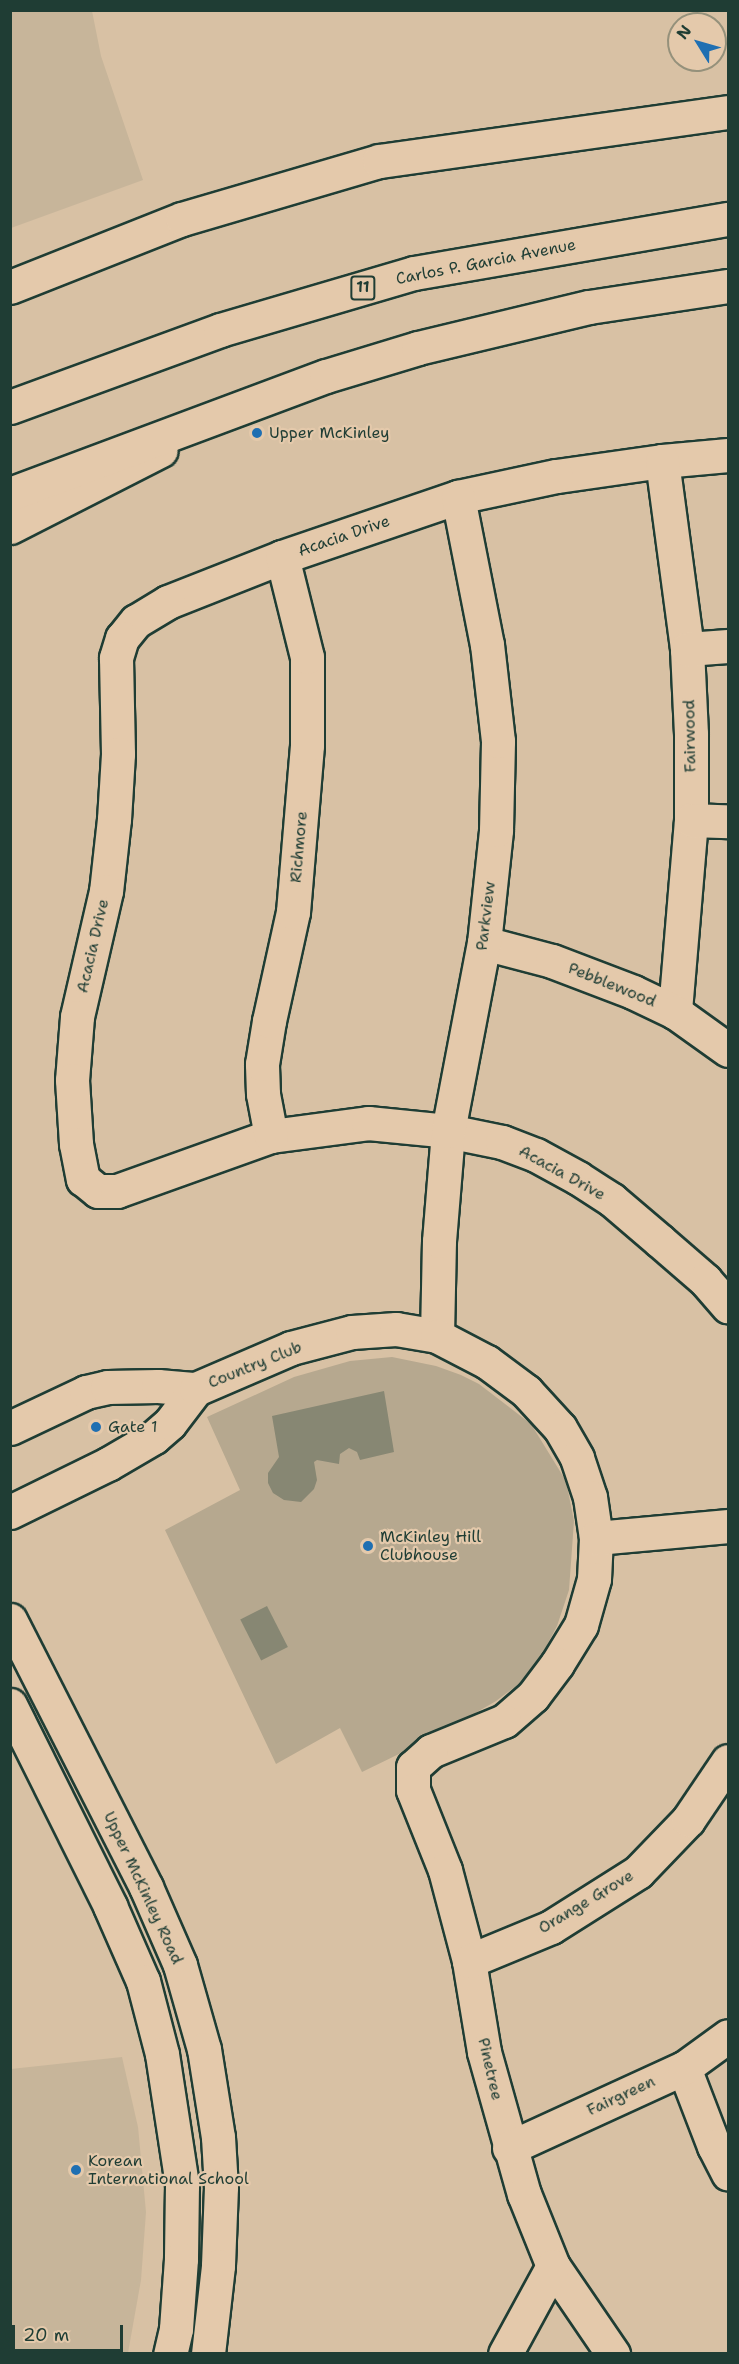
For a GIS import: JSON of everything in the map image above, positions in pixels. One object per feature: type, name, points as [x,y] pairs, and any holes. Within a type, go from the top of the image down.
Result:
[{"type":"street","points":[[10,287],[182,219],[369,164],[729,112]]},
{"type":"street","name":"Carlos P. Garcia Avenue","points":[[10,407],[220,330],[414,273],[729,219]]},
{"type":"street","points":[[10,494],[326,376],[418,348],[516,323],[621,301],[729,286]]},
{"type":"street","points":[[10,527],[259,400]]},
{"type":"street","name":"Acacia Drive","points":[[729,455],[662,461],[555,476],[458,497],[282,557],[168,602],[136,621],[122,639],[116,658],[118,754],[114,819],[106,891],[90,951],[77,1017],[72,1080],[76,1144],[83,1179],[98,1191],[117,1191],[271,1136],[368,1123],[448,1131],[502,1142],[536,1155],[578,1178],[612,1200],[705,1280],[729,1306]]},
{"type":"street","name":"Fairwood","points":[[662,461],[687,649],[691,734],[691,820],[675,1012]]},
{"type":"street","name":"Parkview","points":[[437,1336],[439,1241],[448,1131],[484,943],[496,830],[498,741],[487,645],[458,497]]},
{"type":"street","name":"Richmore","points":[[271,1136],[263,1094],[262,1064],[268,1021],[293,912],[307,745],[307,657],[282,557]]},
{"type":"street","points":[[687,649],[729,646]]},
{"type":"street","points":[[691,820],[729,821]]},
{"type":"street","name":"Pebblewood","points":[[484,943],[574,969],[675,1012],[729,1050]]},
{"type":"street","name":"Country Club","points":[[10,1428],[86,1392],[107,1387],[158,1386],[196,1389],[291,1348],[352,1332],[396,1329],[437,1336],[495,1368],[526,1391],[560,1428],[577,1458],[587,1488],[596,1538],[594,1579],[581,1624],[557,1664],[532,1696],[504,1721],[431,1751],[413,1767]]},
{"type":"street","name":"Country Club","points":[[10,1512],[108,1464],[154,1437],[170,1423],[196,1389]]},
{"type":"street","points":[[596,1538],[729,1526]]},
{"type":"street","name":"Upper McKinley Road","points":[[10,1620],[146,1887],[180,1965],[204,2049],[218,2137],[221,2187],[218,2266],[208,2354]]},
{"type":"street","points":[[10,1705],[110,1906],[143,1981],[162,2054],[182,2185],[181,2259],[176,2329],[170,2354]]},
{"type":"street","name":"Orange Grove","points":[[469,1961],[551,1927],[638,1872],[688,1820],[729,1761]]},
{"type":"street","name":"Pinetree","points":[[413,1767],[414,1790],[445,1870],[469,1961],[484,2052],[509,2148],[524,2194],[553,2266],[613,2354]]},
{"type":"street","name":"Fairgreen","points":[[509,2148],[684,2068],[729,2036]]},
{"type":"street","points":[[684,2068],[714,2146],[729,2174]]},
{"type":"street","points":[[505,2354],[553,2266]]},
{"type":"shaded area","points":[[11,10],[92,11],[101,56],[143,180],[11,228]]},
{"type":"shaded area","points":[[392,1357],[436,1366],[461,1375],[479,1384],[531,1424],[566,1481],[574,1521],[569,1590],[557,1626],[539,1660],[520,1683],[496,1701],[436,1736],[362,1772],[340,1728],[276,1764],[165,1530],[240,1490],[207,1417],[294,1377],[350,1361]]},
{"type":"shaded area","points":[[384,1391],[394,1452],[360,1460],[357,1452],[349,1448],[340,1454],[339,1464],[317,1460],[314,1462],[317,1480],[314,1489],[301,1502],[284,1500],[273,1493],[268,1483],[268,1473],[279,1457],[272,1416]]},
{"type":"shaded area","points":[[267,1606],[288,1647],[261,1661],[240,1620]]},
{"type":"shaded area","name":"Korean International School","points":[[122,2057],[138,2127],[146,2212],[141,2280],[128,2353],[11,2353],[11,2069]]},
{"type":"place","name":"Upper McKinley","points":[[257,433]]},
{"type":"place","name":"Gate 1","points":[[96,1427]]},
{"type":"place","name":"McKinley Hill Clubhouse","points":[[368,1546]]},
{"type":"place","name":"Korean International School","points":[[76,2170]]}]
